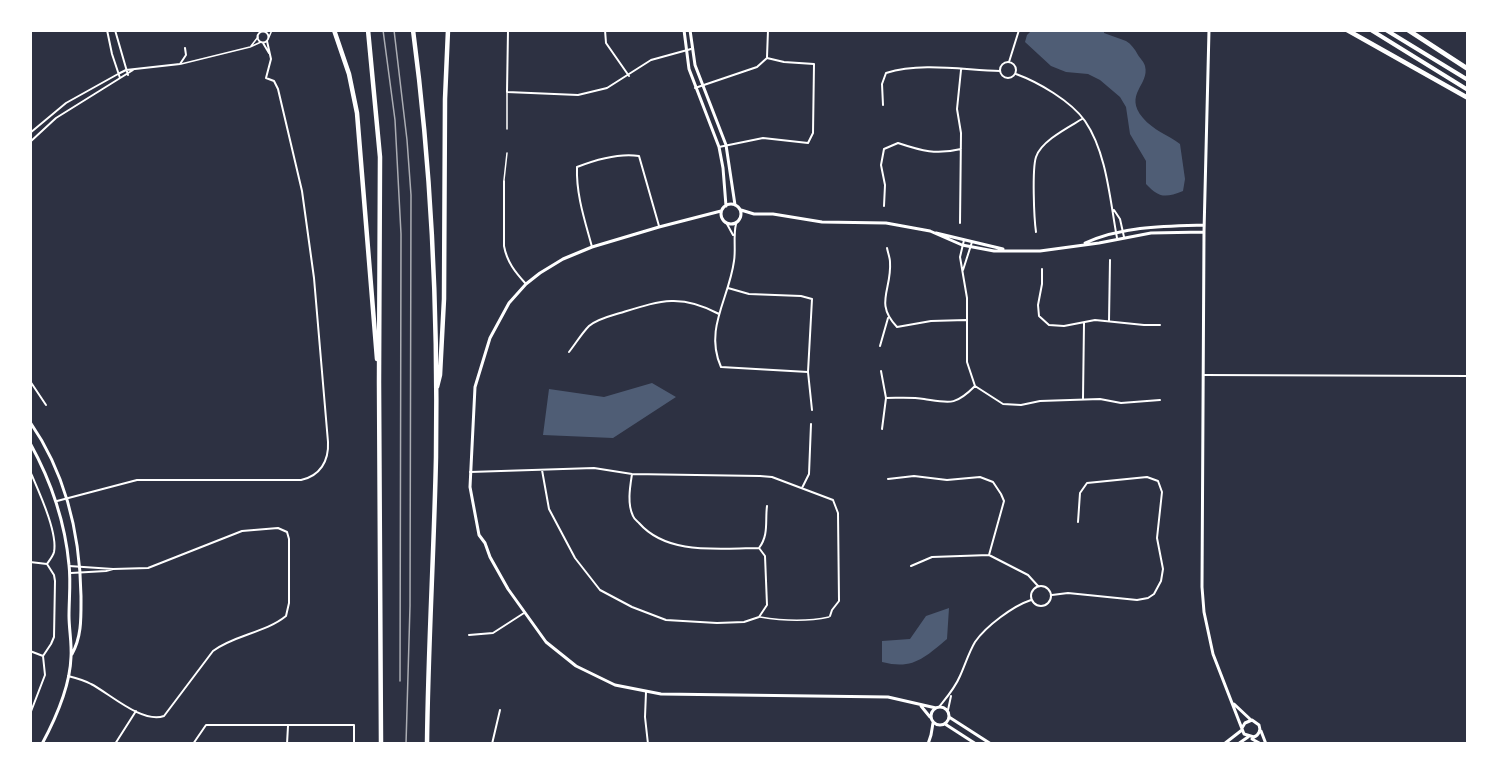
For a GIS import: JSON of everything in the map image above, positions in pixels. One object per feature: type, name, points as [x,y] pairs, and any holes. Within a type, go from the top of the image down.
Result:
[{"type":"highway","points":[[334,30],[357,112],[379,382]]},
{"type":"highway","points":[[368,30],[380,157],[381,744]]},
{"type":"highway","points":[[413,30],[432,213],[436,458],[427,744]]},
{"type":"highway","points":[[435,392],[440,375],[444,299],[445,99],[448,30]]},
{"type":"highway","points":[[1347,30],[1468,98]]},
{"type":"highway","points":[[1408,30],[1468,69]]},
{"type":"main road","points":[[1371,30],[1468,90]]},
{"type":"main road","points":[[1386,30],[1468,80]]},
{"type":"street","points":[[107,30],[120,78]]},
{"type":"street","points":[[115,30],[128,75]]},
{"type":"street","points":[[508,30],[507,92],[578,95],[607,88],[651,60],[691,49]]},
{"type":"street","points":[[604,30],[606,43],[629,76]]},
{"type":"street","points":[[684,30],[685,50],[695,88],[719,147],[726,206]]},
{"type":"street","points":[[690,30],[691,49],[702,86],[726,145],[735,205],[741,210],[754,214]]},
{"type":"street","points":[[695,88],[757,67],[767,58],[768,30]]},
{"type":"street","points":[[1016,74],[1008,79],[1002,76],[1000,71],[1001,66],[1009,62],[1019,30]]},
{"type":"street","points":[[1209,30],[1204,225],[1204,612],[1212,654],[1242,729],[1261,744]]},
{"type":"street","points":[[57,501],[137,480],[301,480],[311,477],[325,462],[328,442],[308,223],[294,148],[279,89],[274,81],[266,78],[270,62],[268,39],[267,31],[261,32],[258,36],[269,53]]},
{"type":"street","points":[[262,42],[268,39]]},
{"type":"street","points":[[30,133],[66,103],[126,70],[180,64],[186,55],[185,48]]},
{"type":"street","points":[[719,147],[763,138],[808,143],[813,133],[814,64],[784,62],[767,58]]},
{"type":"street","points":[[1009,62],[1014,65],[1016,74]]},
{"type":"street","points":[[883,105],[882,84],[886,73],[935,67],[1000,71]]},
{"type":"street","points":[[30,142],[56,118],[133,70]]},
{"type":"street","points":[[960,223],[961,133],[957,109],[961,70]]},
{"type":"street","points":[[1016,74],[1032,80],[1054,94],[1082,119],[1097,150],[1114,210],[1117,238]]},
{"type":"street","points":[[1036,232],[1035,157],[1056,136],[1082,119]]},
{"type":"street","points":[[884,206],[885,184],[881,165],[884,149],[898,142],[925,152],[949,152],[961,149]]},
{"type":"street","points":[[592,247],[580,207],[577,180],[577,167],[587,163],[639,156],[659,227]]},
{"type":"street","points":[[504,181],[506,256],[510,265],[526,284]]},
{"type":"street","points":[[735,205],[726,206],[721,211],[710,215],[592,247],[557,262],[526,284],[509,303],[498,321],[480,366],[475,387],[470,487],[480,535],[498,573],[546,642],[576,666],[615,685],[646,692],[873,696],[904,699],[948,710]]},
{"type":"street","points":[[741,210],[733,235],[735,259],[715,332],[715,353],[721,367],[808,372]]},
{"type":"street","points":[[1114,210],[1120,219],[1125,237]]},
{"type":"street","points":[[721,211],[722,220]]},
{"type":"street","points":[[740,218],[754,214],[773,214],[822,222],[886,223],[1004,249],[1040,250],[1159,233],[1204,232]]},
{"type":"street","points":[[710,215],[727,224],[733,235]]},
{"type":"street","points":[[727,224],[736,224]]},
{"type":"street","points":[[1081,245],[1116,233],[1158,227],[1204,225]]},
{"type":"street","points":[[1158,227],[1159,233]]},
{"type":"street","points":[[930,231],[971,248],[994,251],[1004,249]]},
{"type":"street","points":[[964,240],[960,257],[967,298],[967,362],[975,386],[1003,404],[1021,405],[1040,401],[1100,399],[1121,403],[1160,400]]},
{"type":"street","points":[[963,270],[972,242]]},
{"type":"street","points":[[887,248],[890,262],[888,287],[883,303],[888,318],[897,327],[931,321],[966,320]]},
{"type":"street","points":[[1109,321],[1110,260]]},
{"type":"street","points":[[1042,269],[1039,316],[1049,325],[1064,327],[1095,320],[1160,325]]},
{"type":"street","points":[[728,288],[749,294],[801,296],[812,299],[808,372],[812,410]]},
{"type":"street","points":[[569,352],[590,325],[656,302],[677,301],[719,314]]},
{"type":"street","points":[[880,346],[888,318]]},
{"type":"street","points":[[1083,400],[1084,323]]},
{"type":"street","points":[[881,371],[886,398],[882,429]]},
{"type":"street","points":[[1204,375],[1468,376]]},
{"type":"street","points":[[30,381],[46,405]]},
{"type":"street","points":[[886,398],[923,399],[946,403],[964,397],[975,386]]},
{"type":"street","points":[[30,422],[52,459],[68,498],[76,534],[80,566],[80,638],[72,656]]},
{"type":"street","points":[[802,488],[809,474],[811,424]]},
{"type":"street","points":[[30,443],[46,473],[57,501],[69,566],[69,626],[72,656],[69,675],[57,714],[42,744]]},
{"type":"street","points":[[470,472],[594,468],[632,474],[760,476],[772,477],[833,500],[838,513],[839,601],[830,616]]},
{"type":"street","points":[[542,470],[549,509],[575,558],[600,590],[632,607],[666,620],[726,623],[744,622],[759,617],[767,605],[765,556],[759,548]]},
{"type":"street","points":[[30,471],[46,508],[54,540],[54,554],[47,564]]},
{"type":"street","points":[[632,474],[629,491],[633,516],[647,532],[669,543],[688,547],[759,548]]},
{"type":"street","points":[[888,479],[914,476],[947,480],[980,477],[993,482],[1004,501],[989,555]]},
{"type":"street","points":[[1052,595],[1068,593],[1143,600],[1154,594],[1161,581],[1163,569],[1157,538],[1162,492],[1158,481],[1147,477],[1088,483],[1080,493],[1078,522]]},
{"type":"street","points":[[759,548],[765,541],[767,531],[765,522],[767,506]]},
{"type":"street","points":[[69,566],[113,569],[153,566],[246,530],[278,528],[287,531],[289,539],[289,603],[286,616],[213,651],[164,716],[155,717],[136,711],[91,684],[69,675]]},
{"type":"street","points":[[911,566],[932,557],[989,555],[1028,575],[1038,586],[1047,588],[1052,595],[1050,603],[1044,607],[1038,606],[1031,600]]},
{"type":"street","points":[[30,562],[47,564]]},
{"type":"street","points":[[30,714],[45,675],[43,656],[53,640],[55,624],[55,578],[47,564]]},
{"type":"street","points":[[69,573],[113,569]]},
{"type":"street","points":[[1031,600],[1032,592],[1038,586]]},
{"type":"street","points":[[931,735],[949,717],[951,693],[975,642],[1013,608],[1031,600]]},
{"type":"street","points":[[469,635],[493,633],[524,613]]},
{"type":"street","points":[[30,651],[43,656]]},
{"type":"street","points":[[646,692],[645,717],[648,744]]},
{"type":"street","points":[[928,744],[931,735],[932,711],[951,693]]},
{"type":"street","points":[[1233,702],[1259,725],[1266,744]]},
{"type":"street","points":[[920,704],[932,720],[976,744]]},
{"type":"street","points":[[492,744],[500,710]]},
{"type":"street","points":[[115,744],[136,711]]},
{"type":"street","points":[[949,717],[991,744]]},
{"type":"street","points":[[1224,744],[1242,729],[1245,723],[1252,720]]},
{"type":"street","points":[[193,744],[206,725],[354,725],[354,744]]},
{"type":"street","points":[[287,744],[288,726]]},
{"type":"street","points":[[1238,744],[1256,736],[1260,730]]},
{"type":"lane","points":[[268,39],[272,30]]},
{"type":"lane","points":[[250,47],[258,36]]},
{"type":"lane","points":[[180,64],[262,42]]},
{"type":"lane","points":[[507,92],[507,129]]},
{"type":"lane","points":[[504,181],[507,153]]},
{"type":"lane","points":[[759,617],[780,621],[811,621],[830,616]]},
{"type":"water","points":[[1032,30],[1104,30],[1104,33],[1131,45],[1143,62],[1146,73],[1136,96],[1138,110],[1151,126],[1180,144],[1185,179],[1183,191],[1163,195],[1155,192],[1146,184],[1146,161],[1130,134],[1126,107],[1120,97],[1100,80],[1088,74],[1066,72],[1051,66],[1025,42]]},
{"type":"water","points":[[652,383],[676,397],[613,438],[543,435],[549,389],[604,397]]},
{"type":"water","points":[[949,608],[947,639],[932,652],[910,663],[882,662],[882,641],[910,639],[926,616]]},
{"type":"railway","points":[[383,30],[395,120],[401,234],[400,681]]},
{"type":"railway","points":[[394,30],[411,195],[410,606],[406,744]]}]
